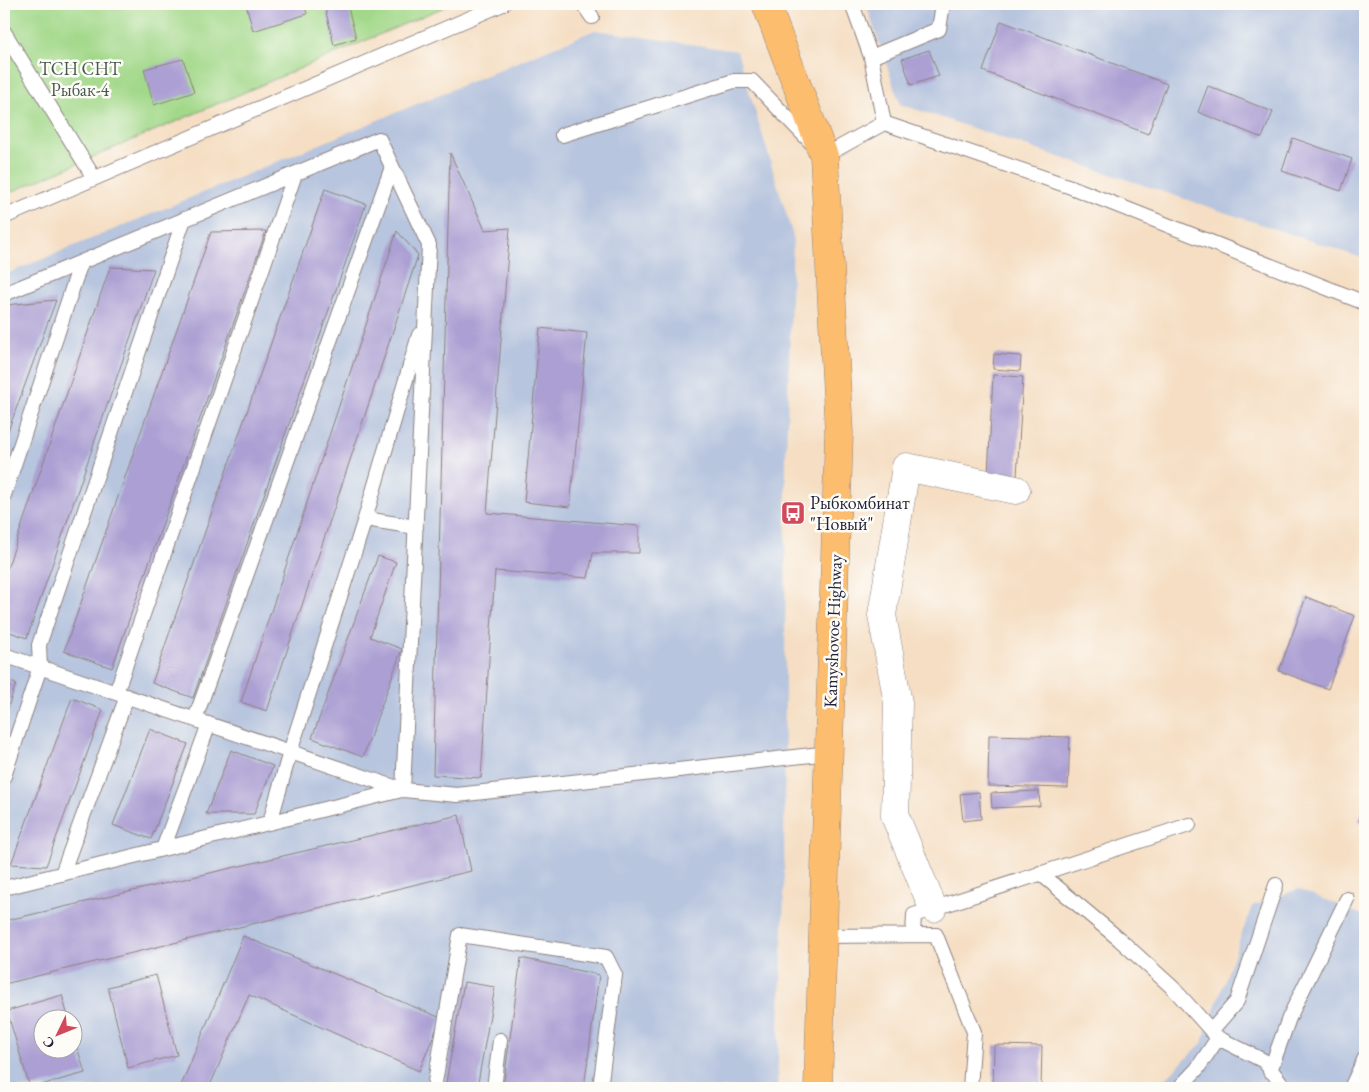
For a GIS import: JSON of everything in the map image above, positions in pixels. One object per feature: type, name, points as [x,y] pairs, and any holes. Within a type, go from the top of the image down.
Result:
[{"type":"main road","name":"Kamyshovoe Highway","points":[[766,4],[824,156],[839,433],[818,1088]]},
{"type":"street","points":[[933,908],[895,816],[898,704],[882,615],[906,467],[1016,490]]},
{"type":"lane","points":[[4,217],[503,4]]},
{"type":"lane","points":[[583,4],[592,17],[590,4]]},
{"type":"lane","points":[[852,4],[871,57],[884,123]]},
{"type":"lane","points":[[871,57],[939,29],[943,4]]},
{"type":"lane","points":[[4,32],[94,178]]},
{"type":"lane","points":[[562,134],[734,81],[752,81],[824,156],[884,123],[1071,187],[1365,304]]},
{"type":"lane","points":[[4,294],[379,139],[429,245],[403,790]]},
{"type":"lane","points":[[195,719],[392,167]]},
{"type":"lane","points":[[62,874],[295,174]]},
{"type":"lane","points":[[4,776],[40,667],[39,645],[184,219]]},
{"type":"lane","points":[[4,495],[81,262]]},
{"type":"lane","points":[[270,822],[290,752],[365,519],[426,313]]},
{"type":"lane","points":[[365,519],[416,527]]},
{"type":"lane","points":[[4,655],[403,790],[457,795],[829,753]]},
{"type":"lane","points":[[163,849],[210,724]]},
{"type":"lane","points":[[4,888],[403,790]]},
{"type":"lane","points":[[913,935],[914,915],[1188,826]]},
{"type":"lane","points":[[1040,874],[1119,939],[1173,988],[1215,1034],[1264,1061],[1275,1082]]},
{"type":"lane","points":[[1179,1088],[1197,1070],[1215,1034],[1237,1001],[1276,885]]},
{"type":"lane","points":[[1275,1082],[1289,1018],[1347,899]]},
{"type":"lane","points":[[434,1088],[460,935],[606,957],[615,975],[600,1088]]},
{"type":"lane","points":[[823,936],[936,935],[974,1032],[970,1088]]},
{"type":"lane","points":[[494,1088],[500,1040]]},
{"type":"lane","points":[[1351,1088],[1365,1058]]},
{"type":"shaded area","points":[[866,4],[1365,4],[1365,259],[900,104]]},
{"type":"shaded area","points":[[595,30],[737,51],[793,236],[786,457],[784,898],[777,1088],[4,1088],[4,275]]},
{"type":"shaded area","points":[[1298,889],[1365,916],[1365,1088],[1156,1088],[1202,1043],[1252,906]]},
{"type":"green space","name":"ТСН СНТ Рыбак-4","points":[[4,4],[451,4],[4,195]]},
{"type":"building","points":[[246,4],[304,4],[307,14],[253,31]]},
{"type":"building","points":[[324,4],[347,4],[356,38],[334,45]]},
{"type":"building","points":[[1001,21],[1167,84],[1148,134],[983,71]]},
{"type":"building","points":[[929,50],[939,76],[911,85],[902,59]]},
{"type":"building","points":[[183,59],[194,92],[154,105],[144,69]]},
{"type":"building","points":[[1208,86],[1273,112],[1262,138],[1198,112]]},
{"type":"building","points":[[1293,138],[1352,159],[1341,191],[1282,171]]},
{"type":"building","points":[[450,153],[485,230],[510,228],[487,513],[639,526],[639,553],[593,553],[588,578],[495,571],[481,778],[433,775]]},
{"type":"building","points":[[325,189],[366,204],[193,698],[152,683]]},
{"type":"building","points":[[266,231],[112,668],[64,651],[211,232]]},
{"type":"building","points":[[397,231],[418,255],[267,711],[241,702]]},
{"type":"building","points":[[110,267],[154,269],[27,638],[4,630],[4,578]]},
{"type":"building","points":[[56,300],[4,442],[5,305]]},
{"type":"building","points":[[540,328],[587,333],[570,507],[524,502]]},
{"type":"building","points":[[994,354],[1021,356],[1020,371],[993,369]]},
{"type":"building","points":[[993,375],[1023,377],[1017,476],[988,475]]},
{"type":"building","points":[[378,556],[396,562],[370,637],[402,649],[363,757],[312,738]]},
{"type":"building","points":[[1306,597],[1355,616],[1328,689],[1279,671]]},
{"type":"building","points":[[4,680],[16,684],[4,719]]},
{"type":"building","points":[[72,698],[103,710],[46,866],[11,864]]},
{"type":"building","points":[[150,729],[188,744],[151,839],[113,825]]},
{"type":"building","points":[[989,735],[1070,737],[1068,788],[988,786]]},
{"type":"building","points":[[231,750],[273,766],[254,814],[206,814]]},
{"type":"building","points":[[1039,791],[1040,806],[992,808],[991,793]]},
{"type":"building","points":[[979,792],[981,819],[963,821],[960,794]]},
{"type":"building","points":[[1365,805],[1365,823],[1359,821]]},
{"type":"building","points":[[459,815],[471,871],[4,984],[4,921]]},
{"type":"building","points":[[243,936],[441,1018],[419,1071],[249,995],[209,1088],[180,1088]]},
{"type":"building","points":[[521,958],[599,975],[584,1088],[503,1088]]},
{"type":"building","points":[[156,975],[177,1055],[128,1068],[108,987]]},
{"type":"building","points":[[464,982],[495,987],[477,1088],[445,1088]]},
{"type":"building","points":[[62,995],[66,1010],[32,1010],[32,1060],[81,1060],[85,1073],[30,1088],[7,1011]]},
{"type":"building","points":[[994,1045],[1042,1046],[1041,1088],[993,1088]]},
{"type":"place","name":"Рыбкомбинат \"Новый\"","points":[[793,513]]}]
